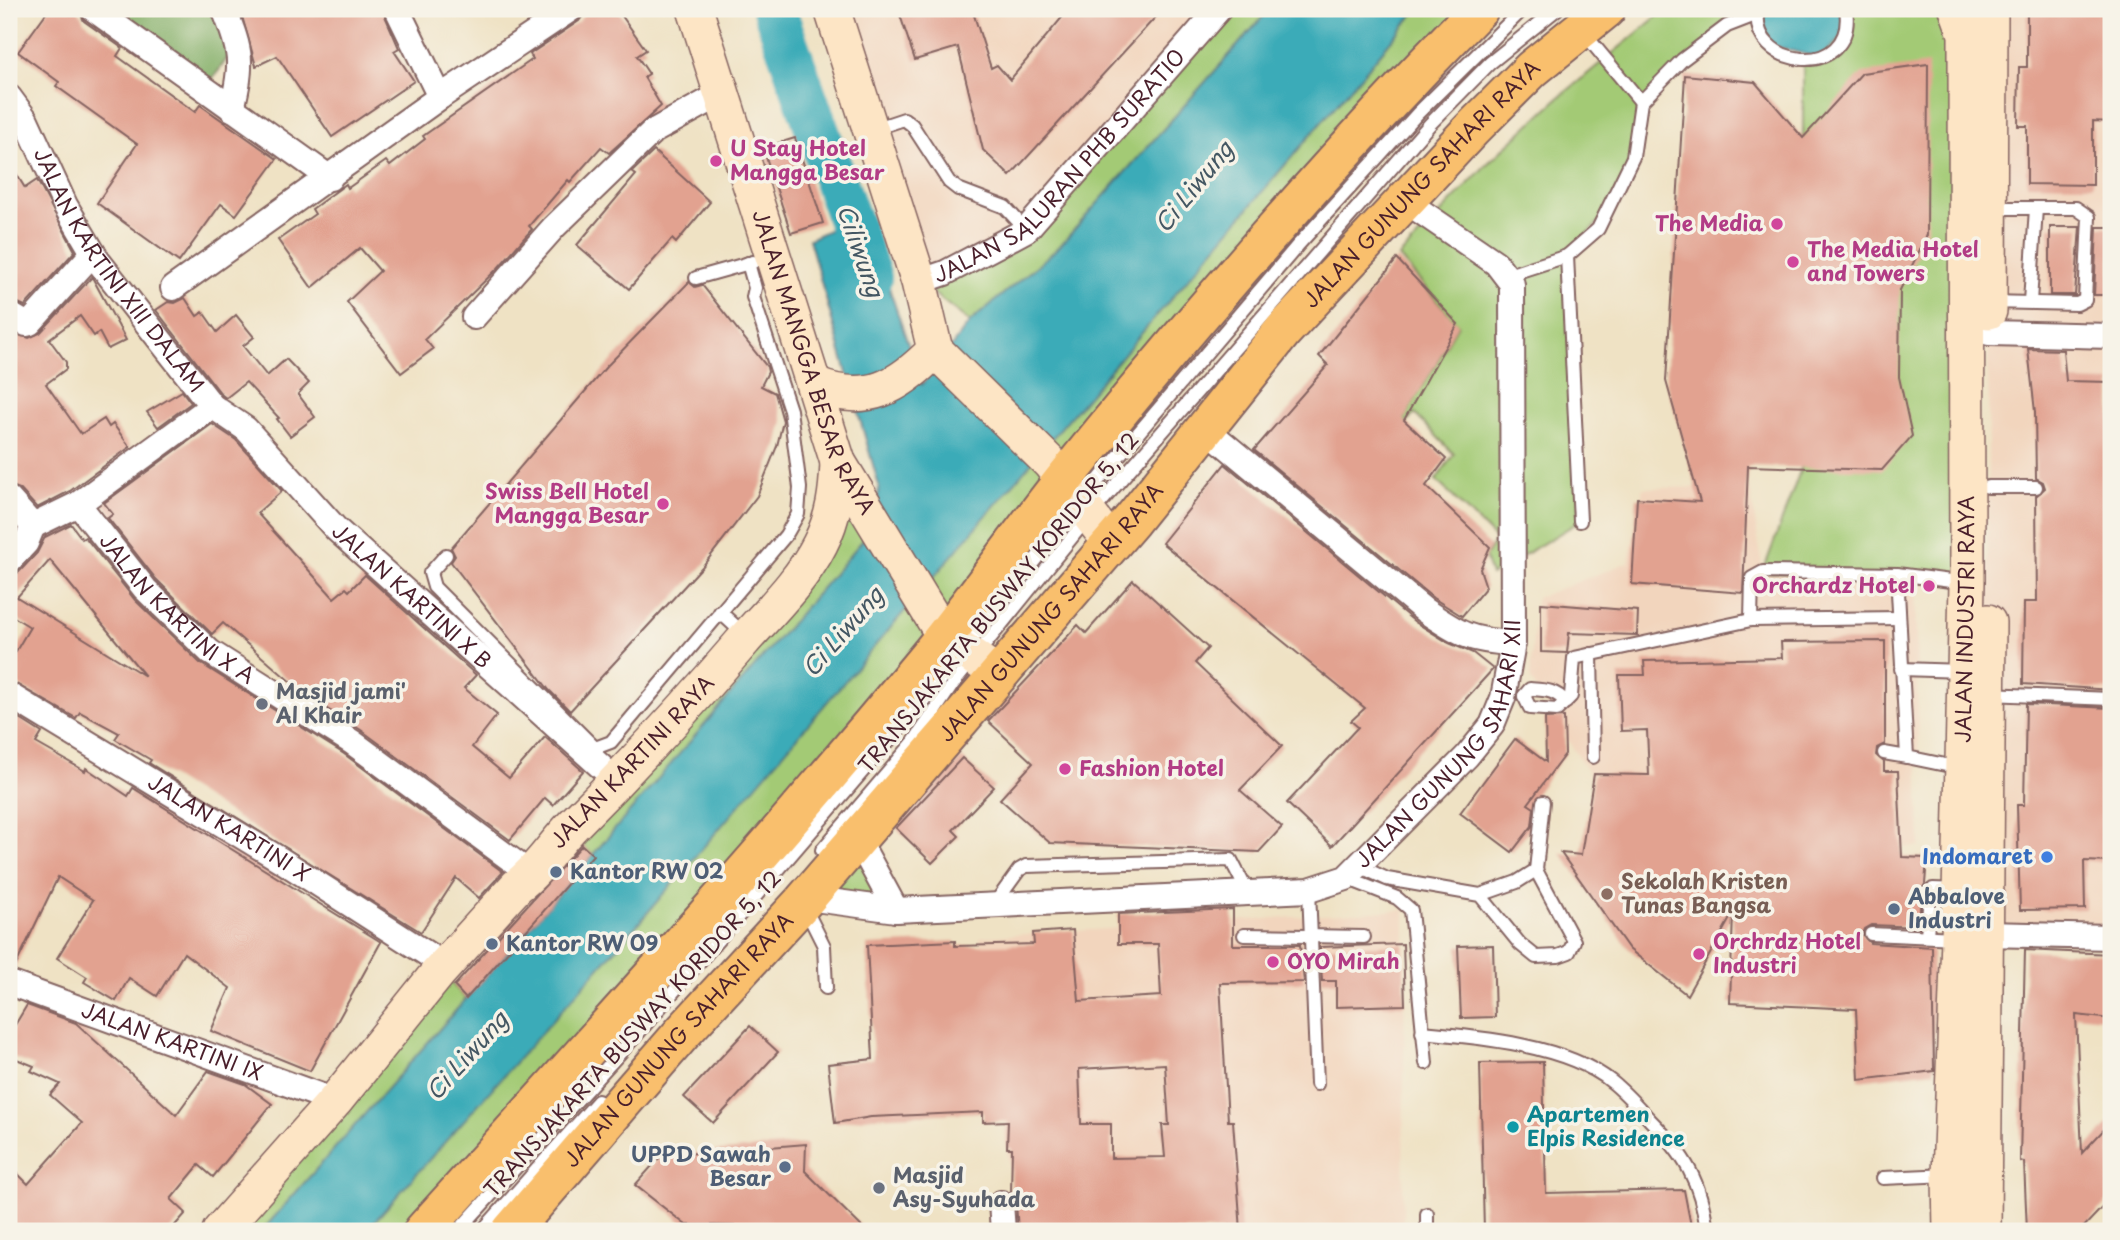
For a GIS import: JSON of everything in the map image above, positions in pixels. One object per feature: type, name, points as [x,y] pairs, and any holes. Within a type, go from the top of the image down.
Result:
[{"type":"main road","name":"JALAN MANGGA BESAR RAYA","points":[[695,9],[721,94],[764,272],[832,390],[838,462],[861,504],[962,646]]},
{"type":"main road","points":[[832,9],[919,282],[930,346],[1079,501]]},
{"type":"main road","name":"JALAN GUNUNG SAHARI RAYA","points":[[423,1231],[661,1011],[804,900],[857,838],[962,646],[1079,501],[1303,198],[1408,80],[1479,9]]},
{"type":"main road","name":"JALAN INDUSTRI RAYA","points":[[1956,9],[1966,34],[1967,583],[1976,683]]},
{"type":"main road","name":"JALAN INDUSTRI RAYA","points":[[1983,1231],[1957,936],[1975,769],[1976,683],[1988,487],[1990,9]]},
{"type":"main road","name":"JALAN GUNUNG SAHARI RAYA","points":[[510,1231],[661,1011],[1079,501],[1206,429],[1283,331],[1581,15]]},
{"type":"main road","points":[[832,390],[885,388],[930,346]]},
{"type":"main road","name":"JALAN KARTINI RAYA","points":[[220,1231],[335,1101],[446,966],[517,886],[532,875],[567,831],[617,781],[665,705],[747,637],[819,546],[834,509],[838,462]]},
{"type":"main road","name":"JALAN INDUSTRI RAYA","points":[[1951,1231],[1950,1175],[1959,890],[1975,769]]},
{"type":"street","points":[[93,9],[330,178]]},
{"type":"street","points":[[224,9],[239,44],[242,70],[232,109]]},
{"type":"street","points":[[397,9],[440,97]]},
{"type":"street","points":[[173,288],[440,97],[572,9]]},
{"type":"street","name":"JALAN SALURAN PHB SURATIO","points":[[919,282],[945,273],[1026,230],[1219,9]]},
{"type":"street","points":[[474,317],[554,227],[652,132],[721,94]]},
{"type":"street","name":"JALAN KARTINI XIII DALAM","points":[[9,97],[26,120],[65,205],[93,253],[212,406]]},
{"type":"street","points":[[1404,201],[1508,275]]},
{"type":"street","points":[[9,314],[26,324],[30,323],[93,253]]},
{"type":"street","name":"JALAN GUNUNG SAHARI XII","points":[[804,900],[896,910],[1309,890],[1352,872],[1467,756],[1514,694],[1512,284],[1508,275]]},
{"type":"street","points":[[1989,318],[2111,336]]},
{"type":"street","points":[[9,561],[26,543],[33,526],[78,504],[212,406]]},
{"type":"street","name":"JALAN KARTINI X B","points":[[212,406],[246,429],[336,529],[617,781]]},
{"type":"street","points":[[1206,429],[1424,610],[1462,635],[1479,641],[1513,643]]},
{"type":"street","points":[[9,499],[33,526]]},
{"type":"street","name":"JALAN KARTINI X A","points":[[78,504],[145,589],[210,653],[352,742],[532,875]]},
{"type":"street","name":"JALAN KARTINI X","points":[[9,695],[281,860],[446,966]]},
{"type":"street","points":[[857,838],[896,910]]},
{"type":"street","points":[[1957,936],[2111,937]]},
{"type":"street","name":"JALAN KARTINI IX","points":[[9,983],[335,1101]]},
{"type":"street","points":[[1001,1203],[1003,1231]]},
{"type":"lane","name":"TRANSJAKARTA BUSWAY KORIDOR 5, 12","points":[[1079,501],[1298,245],[1418,113],[1522,9]]},
{"type":"lane","points":[[1508,275],[1567,256],[1598,229],[1633,157],[1641,102],[1700,46],[1727,26],[1759,11],[1761,30],[1770,45],[1783,55],[1802,61],[1819,58],[1834,50],[1844,36],[1848,20],[1846,9]]},
{"type":"lane","points":[[1581,15],[1641,102]]},
{"type":"lane","name":"TRANSJAKARTA BUSWAY KORIDOR 5, 12","points":[[1079,501],[1490,63],[1581,15]]},
{"type":"lane","points":[[870,130],[904,119],[912,125],[949,183],[958,190],[1005,207],[1026,230]]},
{"type":"lane","points":[[1989,318],[2030,302],[2077,304],[2088,294],[2089,217],[2076,208],[1991,208]]},
{"type":"lane","points":[[2030,302],[2036,208]]},
{"type":"lane","points":[[1567,256],[1580,521]]},
{"type":"lane","points":[[446,555],[430,573],[434,587],[595,748],[611,742],[665,705],[720,612],[786,536],[798,513],[800,488],[790,410],[753,297],[764,272],[696,278]]},
{"type":"lane","points":[[1988,487],[2036,487]]},
{"type":"lane","points":[[1751,620],[1752,578],[1763,572],[1897,574],[1967,583]]},
{"type":"lane","points":[[1897,574],[1907,757]]},
{"type":"lane","points":[[720,612],[747,637]]},
{"type":"lane","points":[[1514,694],[1530,708],[1542,711],[1557,710],[1571,696],[1574,658],[1751,620],[1899,618]]},
{"type":"lane","name":"TRANSJAKARTA BUSWAY KORIDOR 5, 12","points":[[815,859],[913,743],[953,684],[962,646]]},
{"type":"lane","points":[[1591,654],[1593,757]]},
{"type":"lane","points":[[1901,669],[1976,683],[2111,699]]},
{"type":"lane","points":[[1514,694],[1530,689],[1549,690],[1556,692],[1566,702]]},
{"type":"lane","points":[[1884,753],[1975,769]]},
{"type":"lane","points":[[1480,895],[1520,944],[1536,957],[1558,956],[1569,952],[1574,941],[1536,870],[1543,802]]},
{"type":"lane","points":[[993,906],[1019,870],[1026,866],[1231,860],[1248,893]]},
{"type":"lane","points":[[1352,872],[1480,895],[1517,882],[1536,870]]},
{"type":"lane","points":[[1352,872],[1411,910],[1426,1063]]},
{"type":"lane","points":[[1309,890],[1317,1084]]},
{"type":"lane","points":[[804,900],[824,946],[826,988]]},
{"type":"lane","points":[[1244,934],[1364,937]]},
{"type":"lane","points":[[1871,934],[1957,936]]},
{"type":"lane","name":"TRANSJAKARTA BUSWAY KORIDOR 5, 12","points":[[458,1231],[661,1011]]},
{"type":"lane","points":[[1422,1032],[1476,1037],[1557,1054],[1611,1080],[1679,1148],[1696,1181],[1707,1231]]},
{"type":"lane","name":"TRANSJAKARTA BUSWAY KORIDOR 5, 12","points":[[482,1231],[608,1090]]},
{"type":"lane","points":[[1883,1178],[1950,1175]]},
{"type":"lane","points":[[1427,1214],[1427,1231]]},
{"type":"shaded area","points":[[832,9],[1217,9],[1026,230],[919,282]]},
{"type":"shaded area","points":[[1990,9],[2111,9],[2111,936],[1986,934]]},
{"type":"shaded area","points":[[1750,487],[1763,572],[1915,576],[1920,847],[1637,852],[1530,678],[1536,598],[1629,562],[1643,488]]},
{"type":"shaded area","points":[[1405,910],[1403,1231],[1017,1231],[980,937]]},
{"type":"green space","points":[[106,9],[217,9],[233,50],[207,87]]},
{"type":"green space","points":[[1219,9],[1270,9],[1058,248],[970,322],[919,282],[1026,230]]},
{"type":"green space","points":[[1418,9],[1479,9],[423,1231],[366,1231],[763,775]]},
{"type":"green space","points":[[1666,9],[1759,9],[1727,26],[1641,102],[1633,157],[1609,211],[1567,256],[1580,521],[1491,575],[1485,557],[1496,540],[1436,480],[1454,454],[1415,414],[1397,431],[1458,325],[1399,257],[1486,165],[1556,100]]},
{"type":"green space","points":[[1846,9],[1958,9],[1967,583],[1763,572],[1803,463],[1799,192],[1803,138],[1803,61]]},
{"type":"green space","points":[[837,488],[875,526],[593,855],[569,834],[809,563]]},
{"type":"green space","points":[[857,838],[896,910],[807,898]]},
{"type":"green space","points":[[444,975],[466,999],[262,1231],[219,1231]]},
{"type":"water","name":"Ci Liwung","points":[[1270,9],[1418,9],[637,925],[366,1231],[262,1231],[591,857],[875,526],[879,486],[809,239],[864,214],[922,385],[970,322],[1058,248]]},
{"type":"water","points":[[1759,9],[1846,9],[1844,36],[1819,58],[1770,45]]},
{"type":"building","points":[[49,9],[78,9],[84,21],[122,48],[117,56],[195,112],[200,105],[277,159],[236,215],[221,204],[179,262],[97,203],[137,144],[56,86],[59,82],[18,52]]},
{"type":"building","points":[[240,9],[382,9],[399,48],[394,51],[414,81],[332,137],[277,56],[256,66]]},
{"type":"building","points":[[588,9],[617,9],[646,50],[637,56],[649,74],[644,77],[661,106],[609,153],[601,147],[570,182],[568,180],[529,226],[532,229],[498,268],[425,339],[433,349],[401,373],[347,302],[380,271],[360,248],[312,288],[278,240],[315,214],[312,209],[346,184],[348,188],[386,161],[390,166],[425,139],[423,136],[533,59],[530,54],[579,21]]},
{"type":"building","points":[[918,9],[972,9],[991,68],[997,65],[1010,80],[1069,9],[1163,9],[1010,176],[983,150],[958,47],[915,60],[900,15]]},
{"type":"building","points":[[2027,9],[2111,9],[2111,122],[2093,121],[2093,185],[2027,184],[2027,126],[2018,126],[2019,67],[2027,67]]},
{"type":"building","name":"The Media Hotel and Towers","points":[[1928,64],[1927,235],[1900,290],[1899,377],[1912,436],[1882,470],[1748,466],[1743,593],[1632,584],[1637,498],[1700,502],[1666,381],[1685,75],[1755,82],[1803,138],[1862,73]]},
{"type":"building","points":[[795,138],[823,223],[791,233],[763,148]]},
{"type":"building","name":"U Stay Hotel Mangga Besar","points":[[654,151],[710,202],[676,243],[672,239],[629,289],[577,245],[636,175],[632,172]]},
{"type":"building","points":[[9,162],[25,188],[37,180],[75,251],[25,306],[9,299]]},
{"type":"building","points":[[2050,227],[2080,227],[2075,295],[2050,295]]},
{"type":"building","points":[[2097,227],[2111,227],[2111,295],[2094,295]]},
{"type":"building","points":[[1397,259],[1458,324],[1404,420],[1446,459],[1426,486],[1490,547],[1480,569],[1486,587],[1462,616],[1433,598],[1254,450],[1328,365],[1319,356]]},
{"type":"building","points":[[92,277],[126,340],[108,349],[99,332],[94,336],[80,316],[49,339],[66,362],[66,369],[46,384],[81,434],[104,419],[109,427],[113,424],[130,447],[70,491],[37,508],[20,489],[9,485],[9,331],[29,338],[40,333]]},
{"type":"building","points":[[689,282],[695,287],[702,285],[767,367],[768,372],[761,386],[775,393],[783,421],[777,446],[757,496],[702,567],[570,711],[549,690],[451,562],[455,556],[451,548],[606,367]]},
{"type":"building","points":[[185,298],[197,316],[203,312],[217,332],[236,315],[254,337],[243,346],[267,376],[286,359],[309,383],[298,394],[315,417],[290,436],[277,419],[279,418],[246,382],[226,398],[222,395],[156,310],[168,302],[175,303]]},
{"type":"building","points":[[2028,349],[2063,350],[2066,381],[2111,382],[2111,690],[2023,684],[2024,602],[2037,602],[2036,496],[2045,488],[2043,482],[2036,478],[2035,412]]},
{"type":"building","points":[[182,391],[191,403],[158,427],[147,412]]},
{"type":"building","points":[[212,424],[236,440],[282,491],[257,513],[334,598],[346,588],[349,591],[365,575],[476,675],[464,688],[497,715],[472,747],[509,778],[545,737],[583,771],[553,805],[545,798],[510,840],[361,730],[308,697],[223,623],[212,634],[156,579],[108,518],[113,514],[104,503]]},
{"type":"building","points":[[1225,464],[1415,622],[1449,643],[1473,653],[1493,669],[1332,846],[1287,803],[1358,727],[1351,721],[1365,708],[1162,543]]},
{"type":"building","points":[[71,524],[82,539],[85,537],[135,600],[200,663],[344,754],[503,872],[479,898],[456,878],[421,932],[149,763],[151,760],[115,739],[119,733],[80,712],[76,718],[9,680],[9,663],[30,627],[9,614],[9,575],[19,572],[37,553],[45,537]],"holes":[[[50,560],[145,676],[17,597]]]},
{"type":"building","points":[[1133,580],[1208,648],[1195,663],[1282,746],[1240,790],[1282,827],[1259,852],[1050,843],[1000,799],[1033,763],[988,721],[1078,625],[1086,633]]},
{"type":"building","points":[[1541,603],[1638,611],[1637,635],[1569,633],[1567,653],[1541,652]]},
{"type":"building","points":[[1885,641],[1885,744],[1877,748],[1876,755],[1884,762],[1884,771],[1898,771],[1902,857],[1927,858],[1925,884],[1921,891],[1919,927],[1871,925],[1864,929],[1862,934],[1870,943],[1932,947],[1934,1071],[1859,1080],[1856,1009],[1730,1003],[1733,913],[1687,995],[1629,949],[1561,853],[1581,855],[1594,774],[1649,775],[1647,730],[1621,731],[1619,675],[1645,675],[1644,661],[1782,658],[1781,642]]},
{"type":"building","points":[[2026,704],[2111,708],[2111,862],[2084,861],[2085,909],[2020,910],[2017,805],[2024,805]]},
{"type":"building","points":[[9,712],[42,733],[36,743],[85,771],[86,768],[128,796],[133,788],[381,942],[310,1071],[211,1031],[230,988],[184,953],[157,996],[129,978],[116,1001],[84,982],[87,977],[57,958],[93,900],[58,877],[14,969],[9,968]]},
{"type":"building","points":[[1564,717],[1565,754],[1528,804],[1534,808],[1532,826],[1512,852],[1460,813],[1515,739],[1546,762],[1545,718]]},
{"type":"building","points":[[962,758],[994,787],[953,830],[959,836],[932,863],[896,828]]},
{"type":"building","points":[[582,845],[593,855],[466,999],[454,986]]},
{"type":"building","points":[[1233,909],[1233,945],[1300,945],[1304,982],[1220,983],[1228,1121],[1233,1121],[1241,1231],[1018,1231],[1016,1202],[1011,1193],[1012,1148],[1007,1148],[1008,1121],[983,1122],[983,1112],[871,1117],[835,1123],[828,1064],[873,1059],[867,945],[955,941],[955,946],[1034,944],[1033,933],[1073,930],[1079,1001],[1161,996],[1158,944],[1118,944],[1118,914]],"holes":[[[1165,1064],[1169,1125],[1162,1125],[1165,1157],[1111,1158],[1111,1124],[1081,1124],[1079,1069]]]},
{"type":"building","points":[[1403,944],[1405,1005],[1336,1007],[1336,981],[1322,981],[1320,947]]},
{"type":"building","points":[[1493,945],[1495,1017],[1461,1018],[1458,946]]},
{"type":"building","points":[[2025,950],[2111,954],[2111,1019],[2076,1015],[2082,1153],[2111,1122],[2111,1198],[2080,1231],[2027,1231],[2024,1162],[2020,1161]]},
{"type":"building","points":[[27,1005],[76,1023],[176,1115],[208,1071],[245,1084],[272,1104],[213,1177],[199,1165],[171,1199],[186,1213],[170,1231],[9,1231],[9,1165],[28,1184],[82,1123],[50,1095],[60,1084],[31,1071],[34,1066],[9,1056],[9,1035]]},
{"type":"building","points":[[750,1026],[778,1052],[713,1123],[684,1097]]},
{"type":"building","name":"Apartemen Elpis Residence","points":[[1543,1062],[1546,1193],[1684,1190],[1692,1231],[1484,1231],[1480,1063]]},
{"type":"building","points":[[806,1144],[805,1171],[866,1231],[782,1231],[778,1227],[686,1225],[635,1185],[661,1156]]},
{"type":"waterway","name":"Ciliwung","points":[[774,9],[870,278]]},
{"type":"place","name":"U Stay Hotel Mangga Besar","points":[[716,161]]},
{"type":"place","name":"The Media","points":[[1777,224]]},
{"type":"place","name":"The Media Hotel and Towers","points":[[1793,262]]},
{"type":"place","name":"Swiss Bell Hotel Mangga Besar","points":[[663,504]]},
{"type":"place","name":"Orchardz Hotel","points":[[1929,586]]},
{"type":"place","name":"Masjid jami' Al Khair","points":[[262,704]]},
{"type":"place","name":"Fashion Hotel","points":[[1065,769]]},
{"type":"place","name":"Indomaret","points":[[2047,857]]},
{"type":"place","name":"Kantor RW 02","points":[[556,872]]},
{"type":"place","name":"Sekolah Kristen Tunas Bangsa","points":[[1607,894]]},
{"type":"place","name":"Abbalove Industri","points":[[1894,909]]},
{"type":"place","name":"Kantor RW 09","points":[[492,944]]},
{"type":"place","name":"Orchrdz Hotel Industri","points":[[1699,954]]},
{"type":"place","name":"OYO Mirah","points":[[1273,962]]},
{"type":"place","name":"Apartemen Elpis Residence","points":[[1513,1127]]},
{"type":"place","name":"UPPD Sawah Besar","points":[[785,1167]]},
{"type":"place","name":"Masjid Asy-Syuhada","points":[[879,1188]]}]
